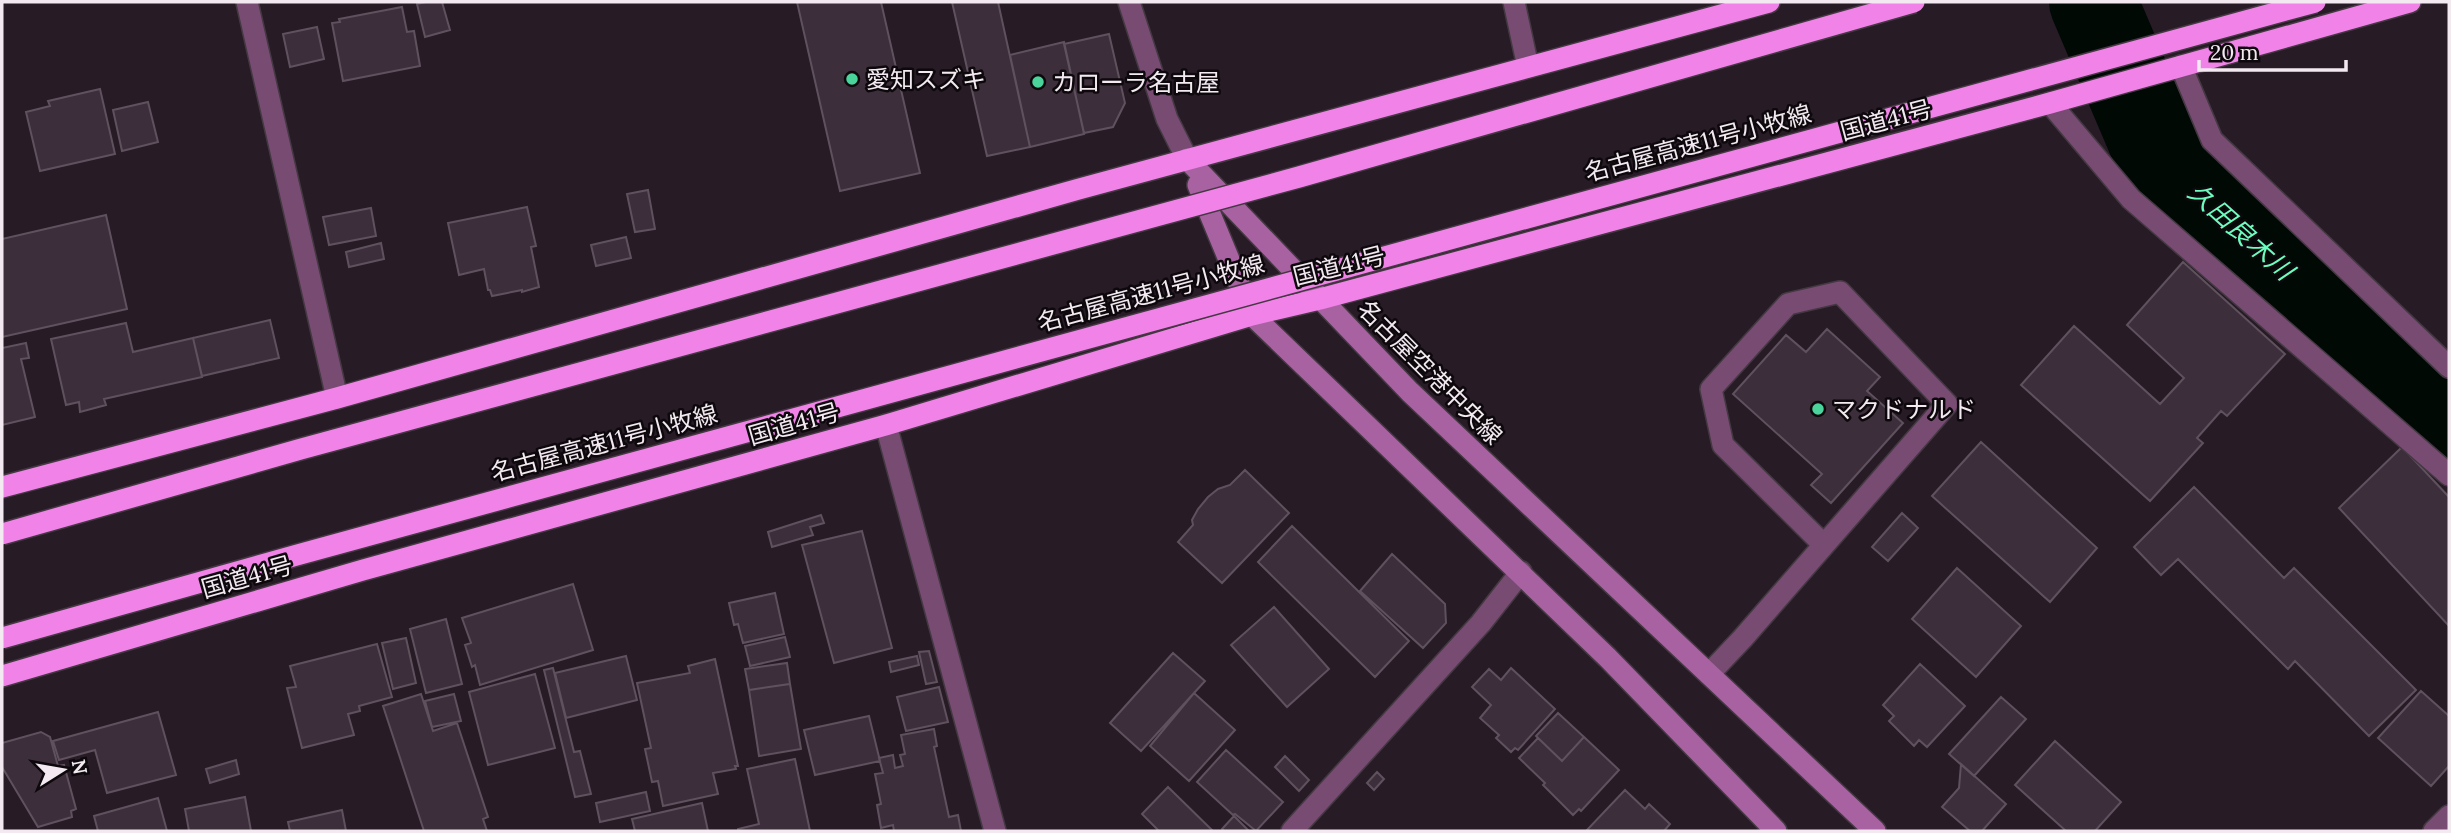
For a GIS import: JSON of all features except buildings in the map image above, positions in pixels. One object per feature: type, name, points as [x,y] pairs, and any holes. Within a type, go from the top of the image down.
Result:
[{"type":"highway","points":[[2,487],[337,398],[1188,159],[1769,2]]},
{"type":"highway","points":[[2,534],[301,449],[1298,177],[1914,2]]},
{"type":"highway","name":"名古屋高速11号小牧線","points":[[2,638],[364,536],[2315,2]]},
{"type":"highway","name":"国道41号","points":[[2,676],[363,570],[886,425],[1252,315],[2052,103],[2410,2]]},
{"type":"main road","name":"名古屋空港中央線","points":[[1188,159],[1410,392],[1875,831]]},
{"type":"main road","points":[[1188,159],[1252,315],[1521,572],[1776,831]]},
{"type":"street","points":[[247,2],[337,398]]},
{"type":"street","points":[[1129,2],[1167,119],[1188,159]]},
{"type":"street","points":[[1514,2],[1528,67]]},
{"type":"street","points":[[2179,67],[2212,141],[2449,367]]},
{"type":"street","points":[[2052,103],[2130,199],[2449,475]]},
{"type":"street","points":[[1709,674],[1743,638],[1947,404],[1840,292],[1788,304],[1710,389],[1723,445],[1824,545]]},
{"type":"street","points":[[886,425],[995,831]]},
{"type":"street","points":[[1292,831],[1480,624],[1521,572]]},
{"type":"street","points":[[2434,831],[2449,816]]},
{"type":"waterway","name":"久田良木川","points":[[2093,2],[2151,138],[2188,186],[2449,415]]},
{"type":"place","name":"愛知スズキ","points":[[852,79]]},
{"type":"place","name":"カローラ名古屋","points":[[1038,82]]},
{"type":"place","name":"マクドナルド","points":[[1818,409]]}]
